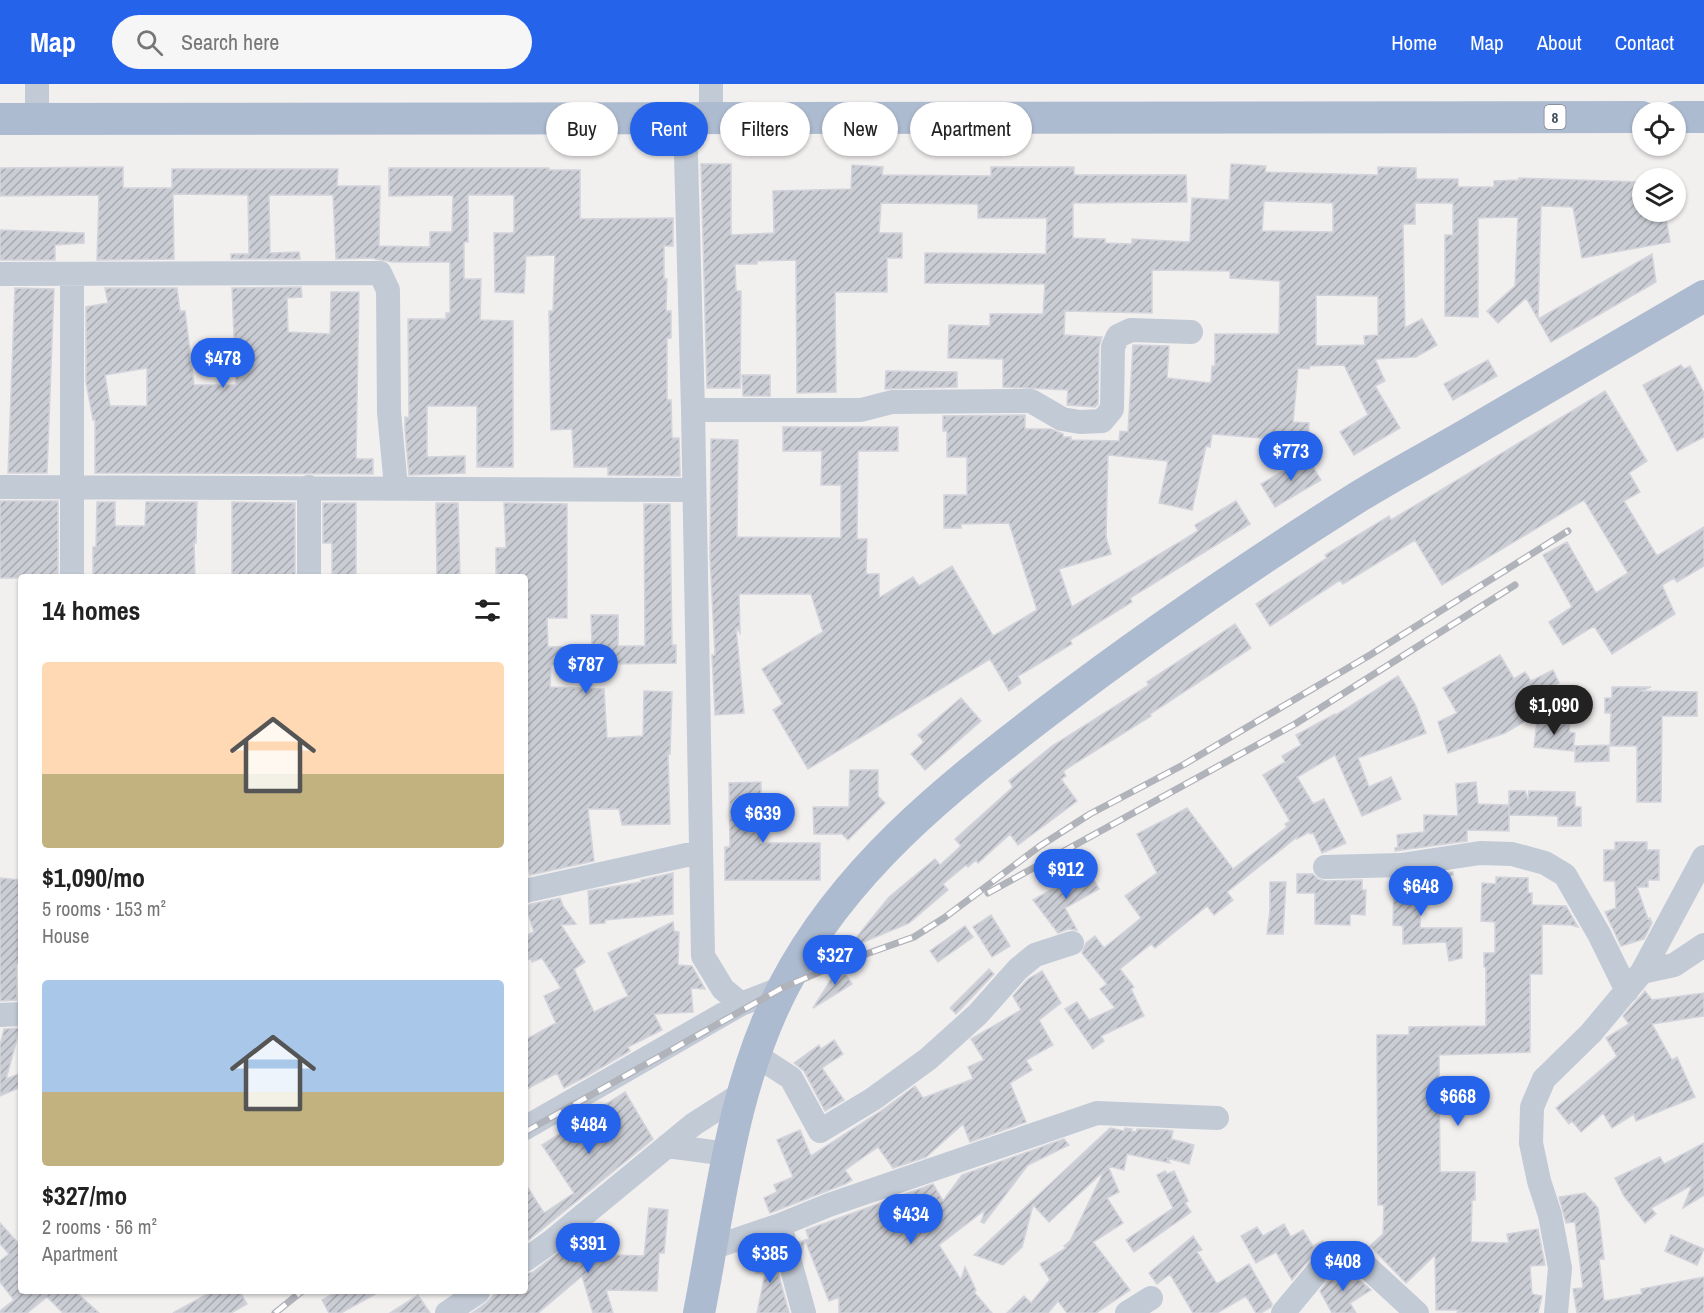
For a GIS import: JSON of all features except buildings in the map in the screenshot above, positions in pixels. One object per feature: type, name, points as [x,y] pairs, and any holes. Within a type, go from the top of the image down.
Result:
[{"type":"main road","name":"8","points":[[708,119],[1632,117]]},
{"type":"main road","name":"8","points":[[0,119],[630,119]]},
{"type":"main road","points":[[699,1313],[728,1154],[741,1094],[754,1054],[783,988],[814,934],[842,894],[916,818],[990,756],[1099,672],[1195,605],[1360,496],[1704,296]]},
{"type":"street","points":[[37,84],[37,119]]},
{"type":"street","points":[[704,102],[711,84]]},
{"type":"street","points":[[697,156],[693,410],[703,956],[723,989],[741,1004]]},
{"type":"street","points":[[0,274],[380,273],[388,290],[389,412],[396,487]]},
{"type":"street","points":[[72,275],[72,574]]},
{"type":"street","points":[[693,410],[861,410],[892,402],[1031,401],[1062,419],[1080,422],[1102,421],[1112,409],[1113,347],[1118,336],[1131,330],[1191,332]]},
{"type":"street","points":[[0,487],[694,490]]},
{"type":"street","points":[[309,487],[309,574]]},
{"type":"street","points":[[528,890],[700,852]]},
{"type":"street","points":[[1325,867],[1401,865],[1480,853],[1512,854],[1545,863],[1565,875],[1599,934],[1627,991]]},
{"type":"street","points":[[1556,1313],[1560,1268],[1550,1215],[1539,1181],[1531,1143],[1532,1107],[1544,1079],[1591,1033],[1642,972],[1704,857]]},
{"type":"street","points":[[754,1054],[791,1078],[820,1131],[873,1099],[928,1059],[978,1014],[1017,969],[1035,955],[1072,943]]},
{"type":"street","points":[[1642,972],[1674,965],[1704,945]]},
{"type":"street","points":[[528,1126],[741,1004],[783,988]]},
{"type":"street","points":[[0,1015],[18,1014]]},
{"type":"street","points":[[528,1258],[552,1241],[694,1124],[741,1094]]},
{"type":"street","points":[[712,1248],[1096,1113],[1217,1118]]},
{"type":"street","points":[[667,1146],[728,1154]]},
{"type":"street","points":[[780,1225],[804,1313]]},
{"type":"street","points":[[1283,1313],[1328,1259],[1344,1254],[1354,1255],[1417,1313]]},
{"type":"street","points":[[447,1313],[475,1294]]},
{"type":"street","points":[[1127,1313],[1151,1298]]},
{"type":"railway","points":[[528,1130],[782,988],[838,964],[914,937],[944,918],[1040,846],[1090,814],[1183,765],[1370,655],[1568,531]]},
{"type":"railway","points":[[988,893],[1295,724],[1515,585]]},
{"type":"railway","points":[[275,1313],[299,1294]]}]
